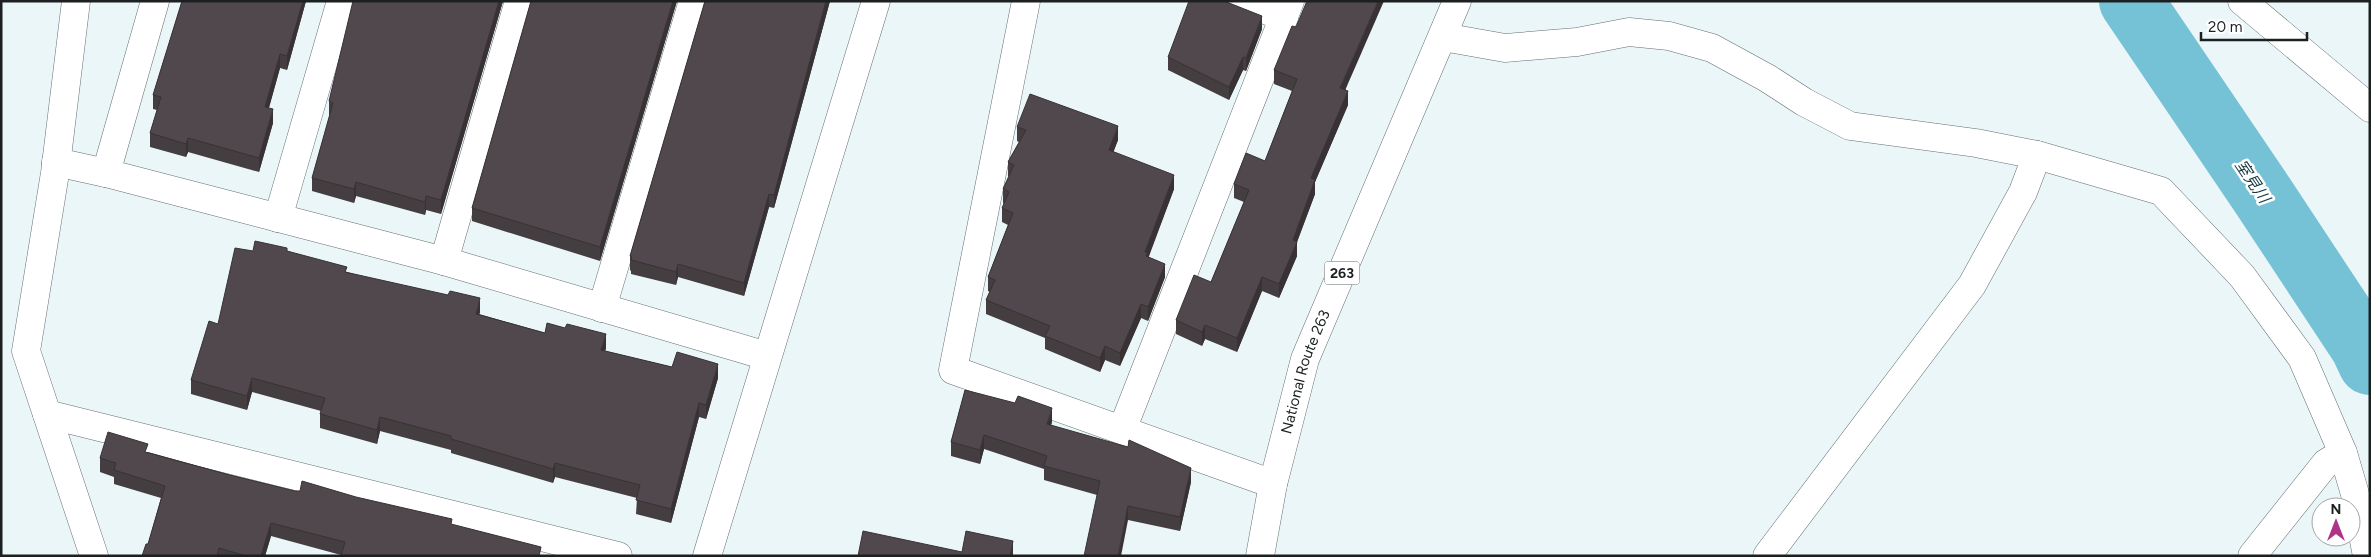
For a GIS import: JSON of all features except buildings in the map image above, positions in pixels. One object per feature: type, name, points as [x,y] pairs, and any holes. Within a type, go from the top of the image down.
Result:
[{"type":"main road","points":[[76,1],[56,162],[26,351],[94,556]]},
{"type":"main road","points":[[106,173],[155,1]]},
{"type":"main road","points":[[278,218],[341,1]]},
{"type":"main road","points":[[444,261],[519,1]]},
{"type":"main road","points":[[602,308],[693,1]]},
{"type":"main road","points":[[707,556],[876,1]]},
{"type":"main road","points":[[1026,1],[954,370],[1272,484]]},
{"type":"main road","points":[[1122,430],[1287,9],[1242,1]]},
{"type":"main road","name":"National Route 263","points":[[1260,556],[1272,484],[1306,359],[1457,1]]},
{"type":"main road","points":[[2242,1],[2370,108]]},
{"type":"main road","points":[[1443,36],[1505,48],[1577,42],[1629,32],[1669,36],[1712,48],[1767,78],[1804,102],[1850,126],[1976,143],[2037,155],[2161,191],[2242,276],[2302,358],[2343,453],[2355,494],[2367,556]]},
{"type":"main road","points":[[1767,556],[1972,285],[2023,192],[2037,155]]},
{"type":"main road","points":[[56,162],[106,173],[444,261],[767,356]]},
{"type":"main road","points":[[47,414],[618,556]]},
{"type":"main road","points":[[2252,556],[2326,462],[2343,453]]},
{"type":"waterway","name":"室見川","points":[[2131,1],[2263,196],[2362,346],[2370,363]]}]
